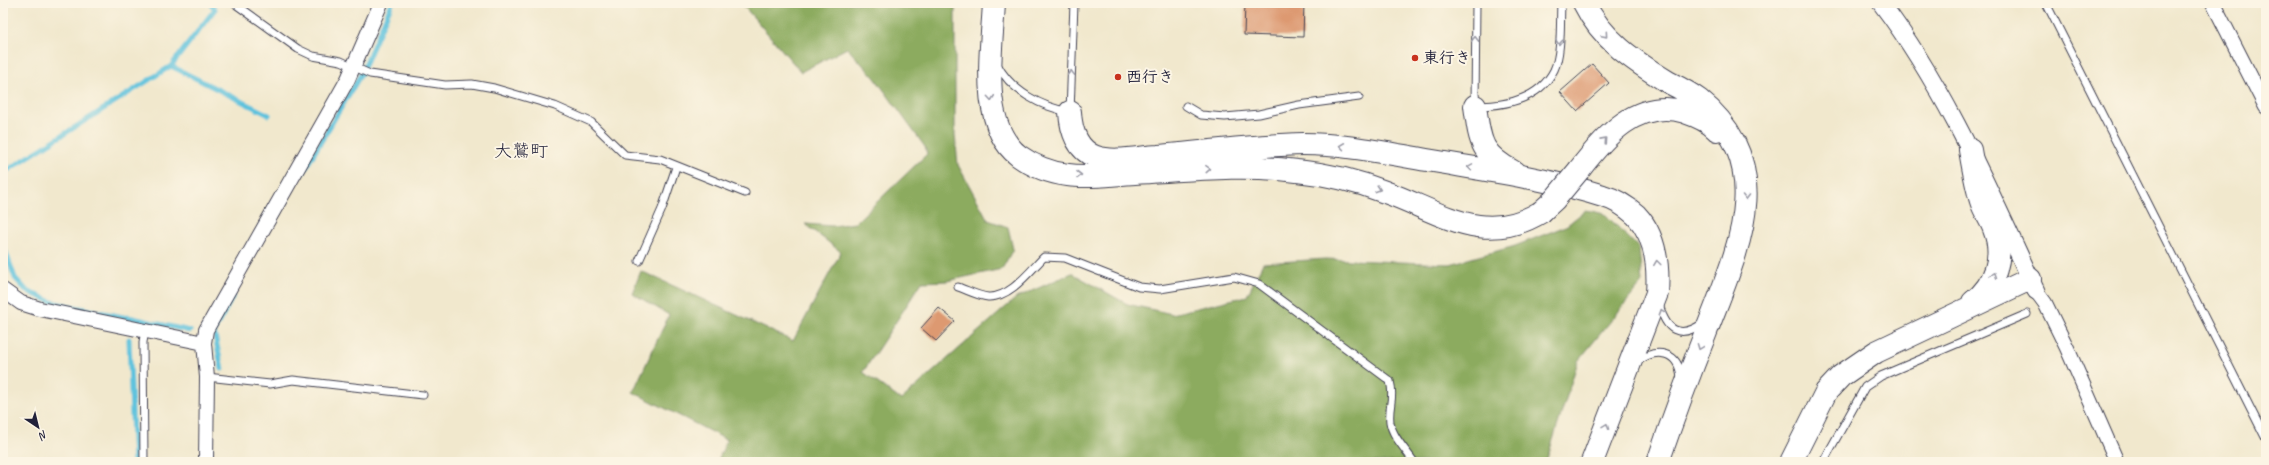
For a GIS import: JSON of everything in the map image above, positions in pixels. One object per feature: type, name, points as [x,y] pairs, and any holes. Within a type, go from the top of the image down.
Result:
[{"type":"highway","points":[[994,3],[990,90],[992,111],[998,128],[1006,143],[1018,156],[1035,166],[1068,175],[1222,168],[1295,170],[1356,182],[1469,225],[1489,228],[1506,227],[1524,222],[1541,212],[1554,200],[1609,133],[1626,120],[1642,113],[1661,109],[1678,110],[1694,115],[1712,125],[1741,158]]},
{"type":"highway","points":[[1584,3],[1591,18],[1618,48],[1645,68],[1698,99],[1710,109],[1732,138],[1741,158],[1747,198],[1744,222],[1738,248],[1682,394],[1658,462]]},
{"type":"highway","points":[[1475,106],[1480,137],[1486,151],[1498,163],[1524,177]]},
{"type":"highway","points":[[1070,112],[1070,126],[1075,138],[1084,149],[1096,157],[1123,159],[1266,146],[1337,145],[1524,177],[1605,196],[1635,215],[1645,227],[1656,254],[1658,273],[1657,293],[1592,462]]},
{"type":"highway","points":[[1959,313],[1984,293],[1993,280],[1998,262],[1998,247],[1995,230],[1982,203],[1970,150]]},
{"type":"highway","points":[[1791,462],[1826,392],[1841,376],[1876,352],[1959,313],[2033,285]]},
{"type":"street","points":[[206,462],[207,377],[204,343],[209,321],[317,137],[353,67],[381,3]]},
{"type":"street","points":[[1881,3],[1930,76],[1970,150],[2033,285],[2045,303],[2067,348],[2117,462]]},
{"type":"street","points":[[2213,3],[2266,107]]},
{"type":"street","points":[[3,290],[21,303],[40,309],[204,343]]},
{"type":"lane","points":[[234,3],[298,50],[313,56],[340,61],[370,74],[445,85],[472,84],[494,88],[555,106],[591,122],[625,155],[660,159],[676,167],[745,193]]},
{"type":"lane","points":[[992,55],[1001,72],[1014,85],[1050,108],[1070,112],[1074,3]]},
{"type":"lane","points":[[1476,3],[1475,106],[1500,106],[1518,101],[1534,92],[1546,82],[1554,69],[1558,56],[1561,3]]},
{"type":"lane","points":[[2046,3],[2266,439]]},
{"type":"lane","points":[[1186,106],[1201,116],[1225,117],[1259,114],[1299,105],[1359,97]]},
{"type":"lane","points":[[639,261],[662,209],[676,167]]},
{"type":"lane","points":[[958,287],[986,297],[1001,296],[1021,280],[1044,257],[1065,258],[1139,287],[1160,289],[1234,278],[1259,284],[1390,381],[1394,393],[1390,422],[1395,434],[1414,462]]},
{"type":"lane","points":[[1657,293],[1662,315],[1667,324],[1674,331],[1686,332],[1694,329],[1712,315]]},
{"type":"lane","points":[[1823,462],[1835,437],[1865,387],[1881,376],[2027,314]]},
{"type":"lane","points":[[144,462],[143,342],[145,331]]},
{"type":"lane","points":[[1628,369],[1641,358],[1652,353],[1661,352],[1671,356],[1677,364],[1681,374],[1682,394]]},
{"type":"lane","points":[[207,377],[270,384],[293,380],[423,395]]},
{"type":"green space","points":[[741,3],[955,3],[955,135],[958,165],[988,220],[1008,227],[1013,249],[1002,269],[947,281],[922,282],[863,372],[901,400],[1016,298],[1072,273],[1127,304],[1172,314],[1247,296],[1263,263],[1325,259],[1450,264],[1515,246],[1566,226],[1586,210],[1605,214],[1639,248],[1642,283],[1578,361],[1546,462],[717,462],[727,440],[633,392],[669,315],[632,293],[641,271],[793,341],[841,252],[805,224],[833,226],[855,223],[927,154],[925,147],[875,78],[847,48],[801,72]]},
{"type":"building","points":[[1245,3],[1304,3],[1303,37],[1244,35]]},
{"type":"building","points":[[1592,64],[1609,83],[1577,111],[1560,92]]},
{"type":"building","points":[[939,308],[955,321],[936,341],[921,328]]},
{"type":"waterway","points":[[171,66],[215,9],[210,3]]},
{"type":"waterway","points":[[303,172],[361,74],[392,3]]},
{"type":"waterway","points":[[3,173],[171,66],[269,115]]},
{"type":"waterway","points":[[3,244],[15,278],[27,291],[52,302],[128,318]]},
{"type":"waterway","points":[[222,369],[214,331],[233,296]]},
{"type":"waterway","points":[[128,317],[190,331]]},
{"type":"waterway","points":[[129,339],[134,462]]},
{"type":"place","name":"東行き","points":[[1415,58]]},
{"type":"place","name":"西行き","points":[[1118,77]]},
{"type":"district","name":"大鷲町","points":[[521,151]]}]
